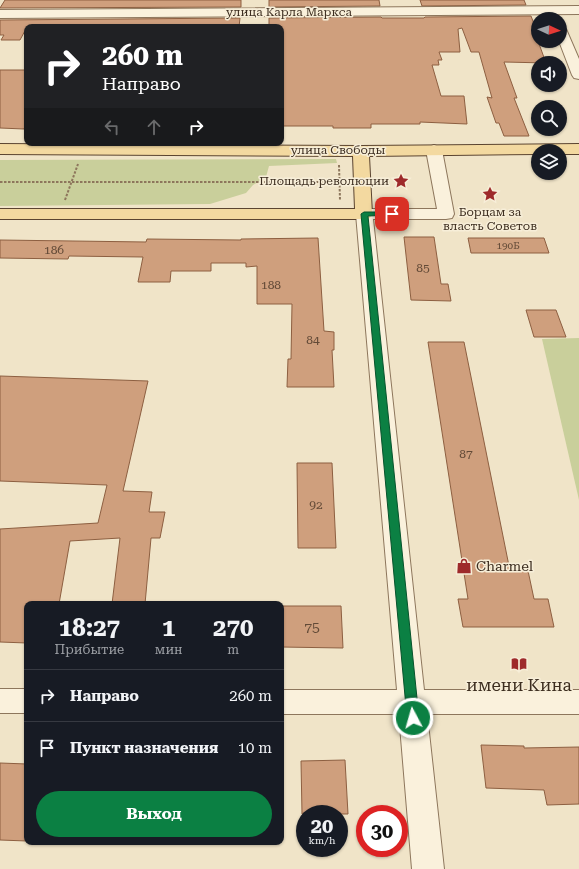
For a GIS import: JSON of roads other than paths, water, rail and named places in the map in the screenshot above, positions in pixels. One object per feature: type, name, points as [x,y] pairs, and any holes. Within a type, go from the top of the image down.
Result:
[{"type":"main road","name":"улица Свободы","points":[[0,149],[361,151],[579,148]]},
{"type":"main road","points":[[0,214],[364,214],[361,151]]},
{"type":"street","name":"улица Карла Маркса","points":[[0,14],[579,10]]},
{"type":"street","points":[[567,47],[579,75]]},
{"type":"street","points":[[428,869],[364,214],[446,214],[434,150]]},
{"type":"street","points":[[0,700],[24,701]]},
{"type":"street","points":[[284,702],[579,702]]},
{"type":"place","name":"Площадь революции","points":[[401,181]]},
{"type":"place","name":"Борцам за власть Советов","points":[[490,194]]},
{"type":"place","name":"Charmel","points":[[464,566]]},
{"type":"place","name":"имени Кина","points":[[519,664]]}]
